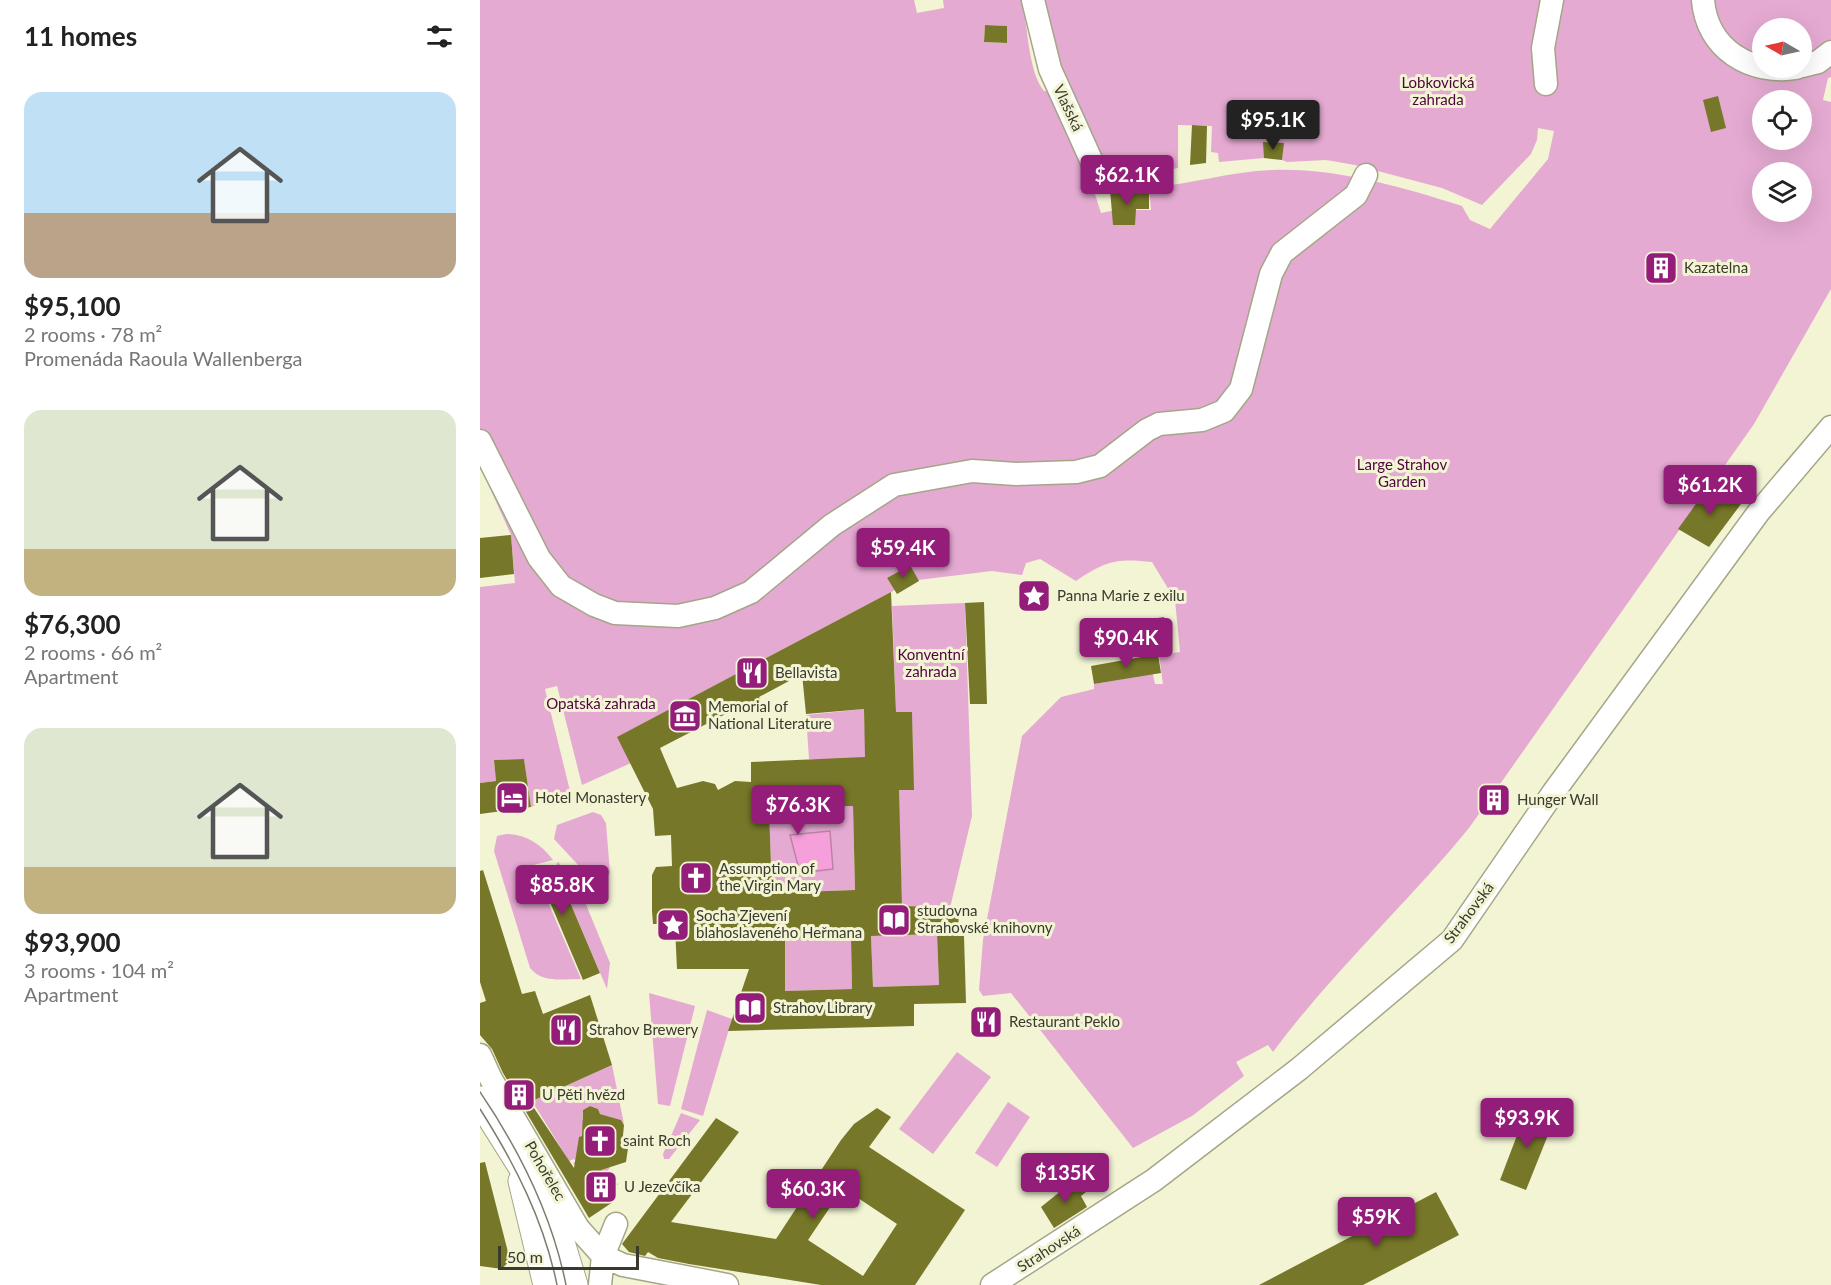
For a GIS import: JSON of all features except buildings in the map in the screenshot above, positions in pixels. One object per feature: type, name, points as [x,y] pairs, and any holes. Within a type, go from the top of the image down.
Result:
[{"type":"main road","points":[[481,1101],[516,1160],[553,1215],[574,1285]]},
{"type":"main road","points":[[516,1160],[533,1218],[547,1285]]},
{"type":"street","name":"Vlašská","points":[[1033,0],[1050,69],[1097,173],[1140,181]]},
{"type":"street","points":[[1546,84],[1543,48],[1552,0]]},
{"type":"street","points":[[1703,0],[1706,22],[1713,34],[1752,65]]},
{"type":"street","points":[[1812,64],[1818,62],[1831,52]]},
{"type":"street","points":[[480,441],[539,558],[561,586],[594,605],[615,613],[678,616],[715,608],[751,592],[832,525],[894,485],[972,471],[1016,474],[1076,472],[1100,466],[1147,430],[1159,424],[1202,420],[1224,411],[1241,389],[1271,274],[1282,253],[1356,195],[1366,175]]},
{"type":"street","name":"Strahovská","points":[[992,1285],[1154,1180],[1299,1069],[1452,940],[1553,793],[1758,513],[1831,427]]},
{"type":"street","name":"Pohořelec","points":[[480,1055],[491,1079],[578,1228],[603,1256]]},
{"type":"street","points":[[600,1285],[603,1256],[616,1224]]},
{"type":"street","points":[[603,1256],[623,1264],[727,1285]]},
{"type":"green space","name":"Large Strahov Garden","points":[[480,0],[914,0],[917,13],[944,8],[943,0],[1022,0],[1035,72],[1044,91],[1056,92],[1073,125],[1101,213],[1116,210],[1151,210],[1149,187],[1257,171],[1297,170],[1369,180],[1462,206],[1470,220],[1490,229],[1548,159],[1554,131],[1538,128],[1537,140],[1531,154],[1482,205],[1442,188],[1355,165],[1326,160],[1287,162],[1282,160],[1283,143],[1264,142],[1264,158],[1219,162],[1218,153],[1211,152],[1212,126],[1178,125],[1178,168],[1147,174],[1107,166],[1096,152],[1060,73],[1044,0],[1831,0],[1831,77],[1828,78],[1823,100],[1831,102],[1831,289],[1754,424],[1469,828],[1445,856],[1344,966],[1273,1052],[1268,1045],[1236,1062],[1244,1076],[1192,1116],[1133,1148],[1011,993],[983,996],[979,990],[983,940],[1022,736],[1061,697],[1094,689],[1094,684],[1135,677],[1133,660],[1149,657],[1155,684],[1163,684],[1159,655],[1180,652],[1175,600],[1152,562],[1129,560],[1104,565],[1076,581],[1040,559],[1026,563],[1022,575],[992,571],[918,580],[910,565],[887,578],[895,590],[618,737],[631,763],[582,785],[557,686],[545,689],[570,791],[531,807],[524,759],[494,760],[496,781],[480,783],[480,587],[515,583],[511,535],[480,466]],"holes":[[[985,25],[1007,26],[1007,43],[984,42]]]},
{"type":"green space","name":"Konventní zahrada","points":[[965,603],[972,816],[950,908],[902,907],[898,790],[913,790],[912,712],[896,712],[892,606]]},
{"type":"green space","points":[[864,709],[866,759],[809,759],[806,715]]},
{"type":"green space","points":[[853,806],[855,890],[772,893],[769,809]]},
{"type":"green space","points":[[593,812],[601,815],[606,823],[610,873],[604,882],[593,881],[554,839],[557,825]]},
{"type":"green space","points":[[513,834],[532,841],[553,860],[518,869],[522,904],[547,900],[581,979],[546,978],[530,968],[494,851],[497,836]]},
{"type":"green space","points":[[558,862],[578,885],[610,963],[607,989],[555,867]]},
{"type":"green space","points":[[937,935],[939,985],[873,987],[871,936]]},
{"type":"green space","points":[[851,937],[852,989],[785,991],[785,939]]},
{"type":"green space","points":[[649,993],[695,1006],[670,1106],[658,1104]]},
{"type":"green space","points":[[707,1010],[732,1019],[703,1116],[681,1109]]},
{"type":"green space","points":[[957,1052],[991,1077],[933,1154],[899,1129]]},
{"type":"green space","points":[[612,1065],[624,1124],[621,1120],[600,1114],[598,1109],[590,1106],[583,1110],[582,1119],[610,1167],[606,1174],[597,1167],[583,1177],[573,1163],[576,1161],[574,1159],[569,1161],[532,1101]]},
{"type":"green space","points":[[1008,1102],[1030,1117],[997,1167],[975,1153]]},
{"type":"green space","points":[[681,1113],[700,1120],[669,1159],[664,1159],[663,1154]]},
{"type":"shaded area","points":[[830,831],[833,869],[800,873],[790,835]]},
{"type":"tram line","points":[[480,1092],[495,1114],[533,1184],[552,1234],[566,1285]]},
{"type":"tram line","points":[[480,1109],[527,1194],[544,1238],[557,1285]]},
{"type":"place","name":"Kazatelna","points":[[1661,268]]},
{"type":"place","name":"Panna Marie z exilu","points":[[1034,596]]},
{"type":"place","name":"Bellavista","points":[[752,673]]},
{"type":"place","name":"Memorial of National Literature","points":[[685,716]]},
{"type":"place","name":"Hotel Monastery","points":[[512,798]]},
{"type":"place","name":"Hunger Wall","points":[[1494,800]]},
{"type":"place","name":"Assumption of the Virgin Mary","points":[[696,878]]},
{"type":"place","name":"studovna Strahovské knihovny","points":[[894,920]]},
{"type":"place","name":"Socha Zjevení blahoslaveného Heřmana","points":[[673,925]]},
{"type":"place","name":"Strahov Library","points":[[750,1008]]},
{"type":"place","name":"Restaurant Peklo","points":[[986,1022]]},
{"type":"place","name":"Strahov Brewery","points":[[566,1030]]},
{"type":"place","name":"U Pěti hvězd","points":[[519,1095]]},
{"type":"place","name":"saint Roch","points":[[600,1141]]},
{"type":"place","name":"U Jezevčíka","points":[[601,1187]]},
{"type":"park label","name":"Lobkovická zahrada","points":[[1438,92]]},
{"type":"park label","name":"Opatská zahrada","points":[[601,704]]}]
